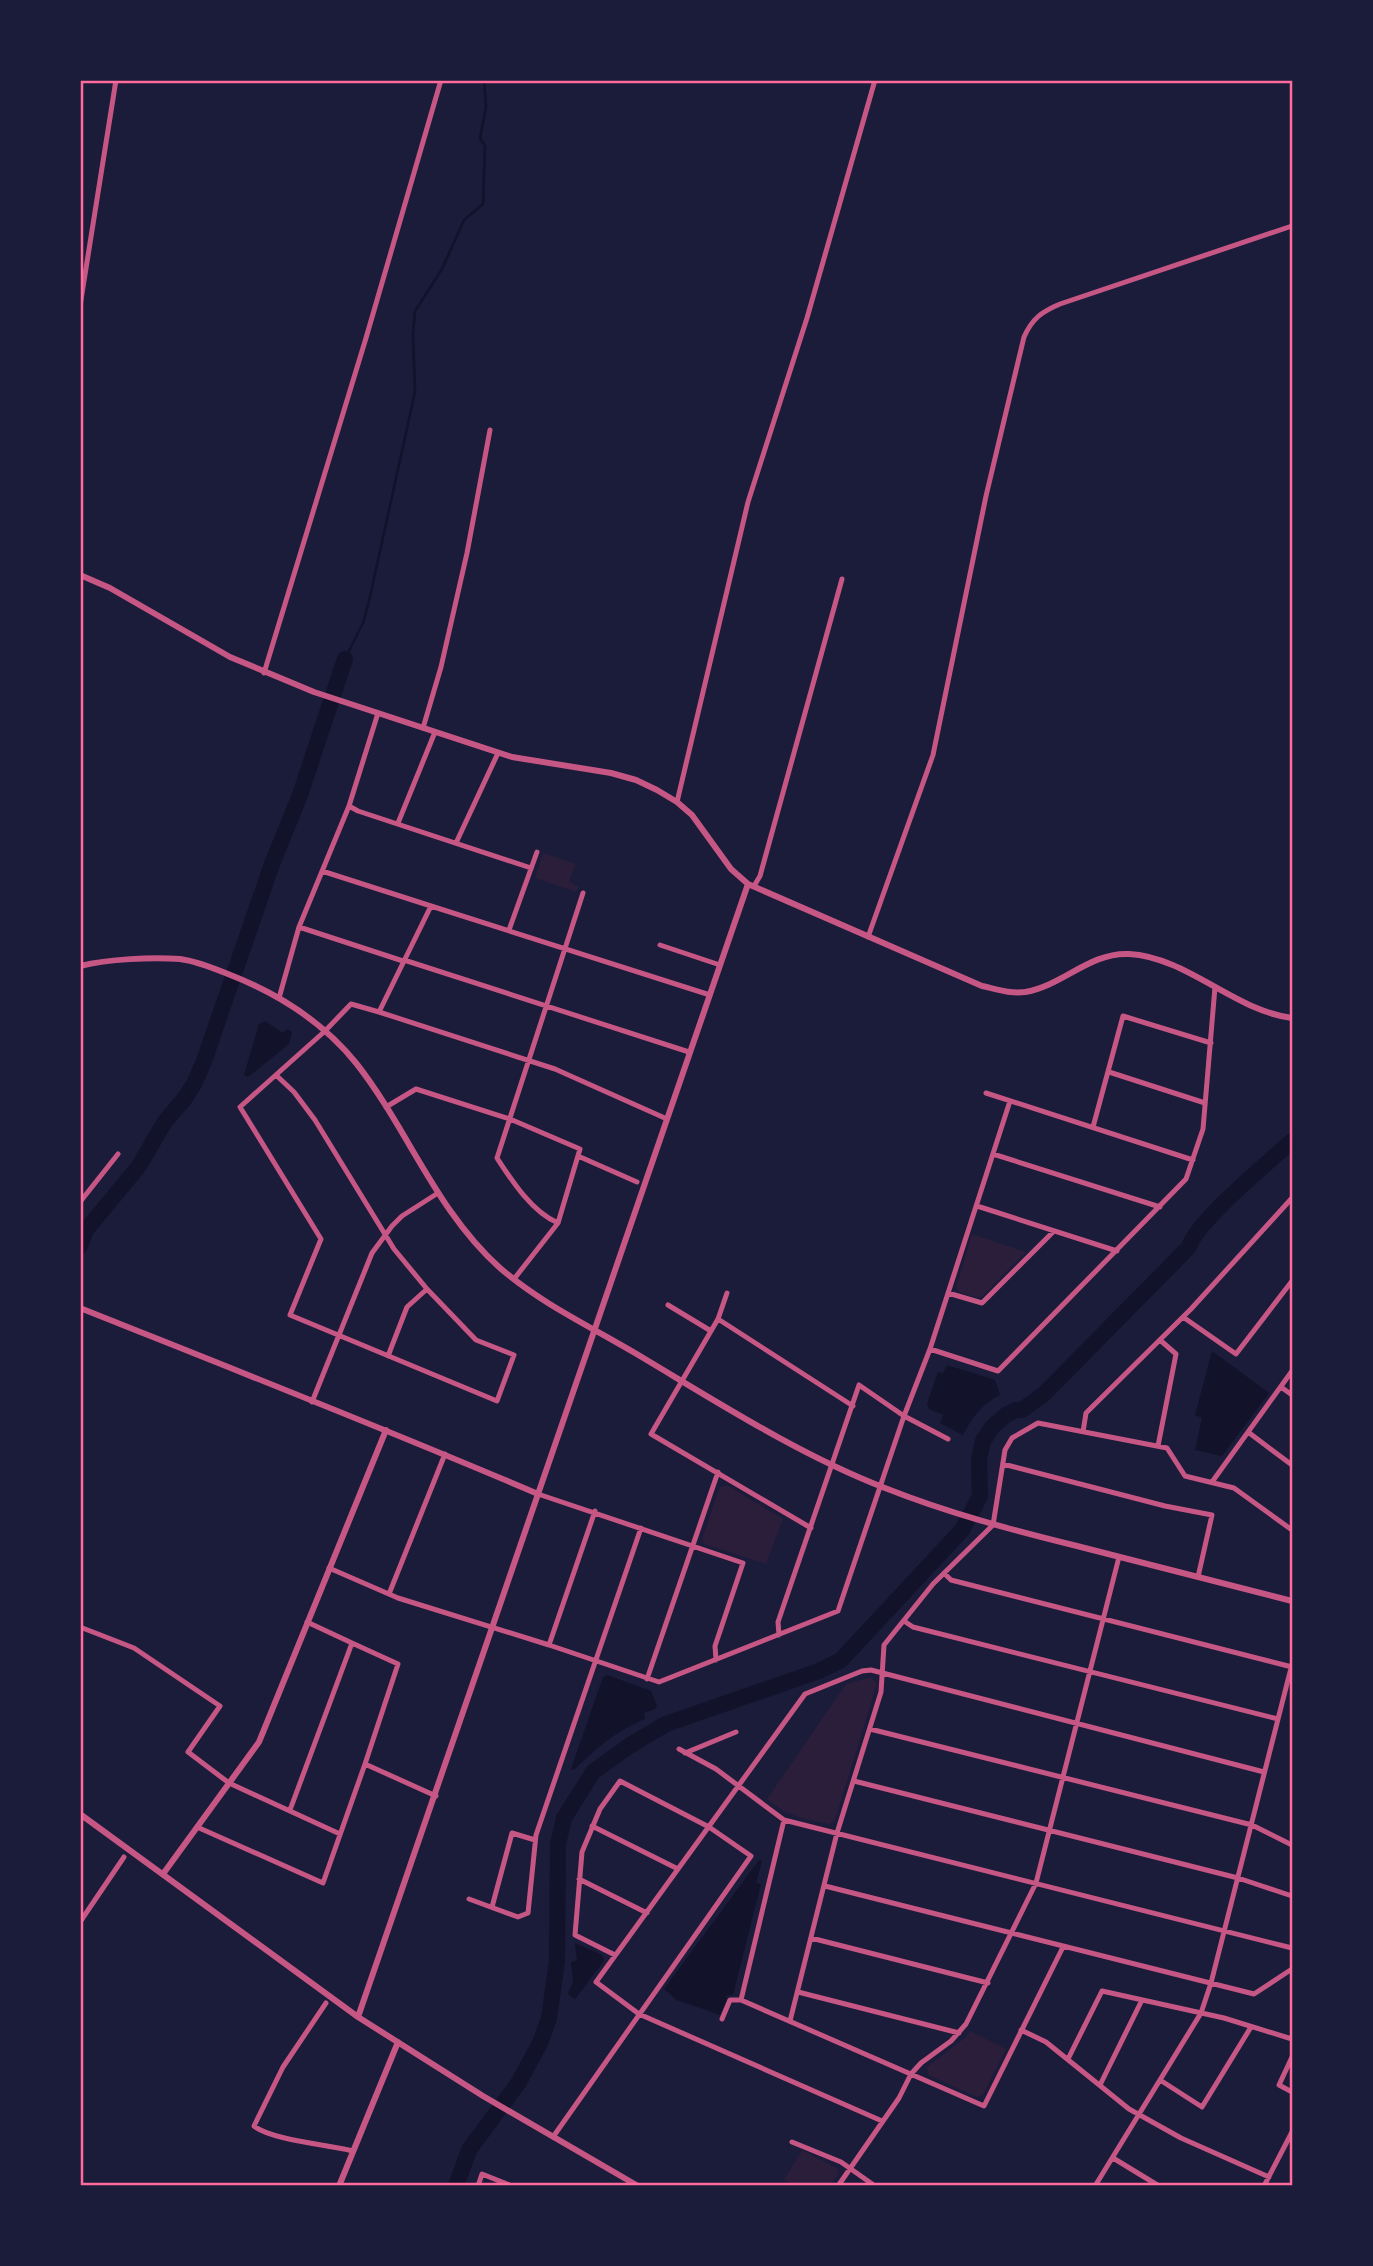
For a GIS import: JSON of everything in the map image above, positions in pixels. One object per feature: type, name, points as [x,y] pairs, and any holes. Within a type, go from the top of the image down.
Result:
[{"type":"street","points":[[80,306],[116,80]]},
{"type":"street","points":[[264,673],[441,80]]},
{"type":"street","points":[[677,802],[748,502],[807,318],[875,80]]},
{"type":"street","points":[[868,937],[933,755],[986,496],[1024,337],[1030,322],[1059,304],[1293,226]]},
{"type":"street","points":[[423,728],[441,667],[467,553],[490,430]]},
{"type":"street","points":[[80,575],[110,588],[202,642],[264,673],[314,692],[498,753],[636,780],[677,802],[700,824],[731,869],[751,885],[982,986],[1009,992],[1024,992],[1043,987],[1108,956],[1127,954],[1157,958],[1259,1008],[1293,1018]]},
{"type":"street","points":[[358,2017],[436,1797],[689,1052],[751,885],[763,862],[842,579]]},
{"type":"street","points":[[279,998],[299,928],[349,806],[379,713]]},
{"type":"street","points":[[398,823],[435,732]]},
{"type":"street","points":[[456,843],[498,753]]},
{"type":"street","points":[[349,806],[531,868]]},
{"type":"street","points":[[509,930],[537,852]]},
{"type":"street","points":[[322,872],[710,995]]},
{"type":"street","points":[[558,1223],[549,1220],[535,1207],[497,1158],[583,893]]},
{"type":"street","points":[[379,1012],[430,906]]},
{"type":"street","points":[[299,928],[689,1052]]},
{"type":"street","points":[[660,945],[720,965]]},
{"type":"street","points":[[80,966],[102,960],[183,959],[247,981],[279,998],[325,1031],[356,1063],[438,1194],[467,1234],[496,1265],[557,1310],[833,1465],[881,1487],[993,1525],[1293,1601]]},
{"type":"street","points":[[930,1349],[998,1371],[1186,1179],[1203,1129],[1216,987]]},
{"type":"street","points":[[276,1075],[294,1092],[315,1120],[403,1261],[476,1340],[514,1355],[498,1401],[290,1315],[321,1239],[240,1107],[325,1031],[351,1004],[555,1069],[667,1119]]},
{"type":"street","points":[[1093,1127],[1123,1016],[1211,1043]]},
{"type":"street","points":[[1109,1072],[1205,1103]]},
{"type":"street","points":[[386,1107],[416,1089],[510,1119],[580,1149],[558,1223],[514,1279]]},
{"type":"street","points":[[986,1093],[1194,1160]]},
{"type":"street","points":[[330,1568],[389,1594],[659,1682],[838,1611],[904,1416],[930,1349],[1010,1101]]},
{"type":"street","points":[[80,1202],[118,1154]]},
{"type":"street","points":[[993,1154],[1160,1207]]},
{"type":"street","points":[[578,1156],[637,1182]]},
{"type":"street","points":[[312,1402],[372,1253],[402,1216],[438,1194]]},
{"type":"street","points":[[1083,1432],[1086,1413],[1183,1317],[1293,1198]]},
{"type":"street","points":[[977,1206],[1117,1252]]},
{"type":"street","points":[[948,1293],[982,1304],[1053,1233]]},
{"type":"street","points":[[1183,1317],[1236,1354],[1293,1281]]},
{"type":"street","points":[[388,1356],[407,1307],[427,1289]]},
{"type":"street","points":[[727,1293],[718,1319],[651,1434],[811,1528]]},
{"type":"street","points":[[668,1306],[711,1331]]},
{"type":"street","points":[[80,1308],[386,1430],[538,1494],[743,1563],[715,1646],[716,1660]]},
{"type":"street","points":[[718,1319],[853,1406]]},
{"type":"street","points":[[1158,1446],[1176,1354],[1160,1340]]},
{"type":"street","points":[[1212,1482],[1293,1371]]},
{"type":"street","points":[[779,1635],[778,1622],[859,1385],[904,1416],[948,1439]]},
{"type":"street","points":[[1281,1387],[1293,1395]]},
{"type":"street","points":[[790,2021],[837,1833],[881,1692],[884,1646],[933,1584],[993,1525],[1008,1443],[1038,1423],[1167,1448],[1185,1476],[1234,1488],[1293,1530]]},
{"type":"street","points":[[163,1874],[259,1742],[386,1430]]},
{"type":"street","points":[[1248,1432],[1293,1465]]},
{"type":"street","points":[[389,1594],[445,1454]]},
{"type":"street","points":[[1003,1464],[1165,1506],[1212,1515],[1198,1577]]},
{"type":"street","points":[[647,1679],[718,1472]]},
{"type":"street","points":[[549,1645],[595,1511]]},
{"type":"street","points":[[469,1899],[518,1917],[528,1913],[535,1840],[641,1528]]},
{"type":"street","points":[[838,2186],[899,2098],[911,2074],[959,2033],[988,1983],[1036,1883],[1119,1557]]},
{"type":"street","points":[[944,1573],[951,1580],[1292,1666],[1201,2013],[1095,2186]]},
{"type":"street","points":[[904,1621],[913,1627],[1278,1719]]},
{"type":"street","points":[[197,1827],[323,1883],[398,1664],[307,1622]]},
{"type":"street","points":[[80,1627],[134,1648],[220,1706],[188,1752],[229,1783],[340,1834]]},
{"type":"street","points":[[290,1810],[352,1643]]},
{"type":"street","points":[[882,2121],[639,2014],[596,1982],[805,1694],[862,1671],[872,1670],[1264,1772]]},
{"type":"street","points":[[870,1729],[1252,1825],[1293,1845]]},
{"type":"street","points":[[736,1732],[682,1751],[716,1769],[784,1820],[1293,1948]]},
{"type":"street","points":[[365,1764],[436,1797]]},
{"type":"street","points":[[553,2137],[751,1856],[709,1827],[620,1781],[600,1808],[582,1852],[575,1935],[615,1955]]},
{"type":"street","points":[[854,1781],[1238,1878],[1293,1896]]},
{"type":"street","points":[[80,1815],[358,2017],[512,2113],[638,2186]]},
{"type":"street","points":[[741,2000],[784,1820]]},
{"type":"street","points":[[592,1826],[678,1869]]},
{"type":"street","points":[[492,1907],[512,1833],[535,1840]]},
{"type":"street","points":[[80,1922],[124,1857]]},
{"type":"street","points":[[579,1879],[647,1913]]},
{"type":"street","points":[[825,1886],[1254,1994],[1293,1969]]},
{"type":"street","points":[[811,1938],[988,1983]]},
{"type":"street","points":[[722,2019],[730,2000],[741,2000],[984,2106],[1063,1947]]},
{"type":"street","points":[[1068,2059],[1102,1991],[1201,2013],[1293,2039]]},
{"type":"street","points":[[797,1992],[959,2033]]},
{"type":"street","points":[[1100,2085],[1142,2000]]},
{"type":"street","points":[[326,2003],[283,2067],[254,2126],[263,2132],[353,2151]]},
{"type":"street","points":[[1160,2080],[1202,2107],[1251,2027]]},
{"type":"street","points":[[1021,2030],[1046,2042],[1139,2115],[1208,2152],[1269,2177]]},
{"type":"street","points":[[339,2186],[398,2042]]},
{"type":"street","points":[[1293,2057],[1279,2085],[1293,2092]]},
{"type":"street","points":[[1264,2186],[1293,2132]]},
{"type":"street","points":[[792,2142],[850,2168],[875,2186]]},
{"type":"street","points":[[1113,2158],[1159,2186]]},
{"type":"street","points":[[478,2186],[482,2174],[512,2186]]},
{"type":"shaded area","points":[[543,853],[576,864],[569,881],[579,887],[576,892],[535,878]]},
{"type":"shaded area","points":[[265,1021],[283,1033],[287,1029],[292,1032],[289,1044],[248,1077],[244,1075],[259,1024]]},
{"type":"shaded area","points":[[972,1234],[1026,1252],[983,1296],[977,1298],[959,1292],[956,1288]]},
{"type":"shaded area","points":[[1212,1351],[1269,1393],[1222,1456],[1195,1450],[1202,1418],[1195,1415]]},
{"type":"shaded area","points":[[947,1365],[995,1380],[1000,1395],[978,1412],[963,1435],[940,1423],[943,1415],[929,1409],[927,1404],[938,1372],[943,1373]]},
{"type":"shaded area","points":[[727,1485],[783,1519],[766,1564],[704,1544],[702,1539],[720,1487]]},
{"type":"shaded area","points":[[607,1675],[651,1691],[657,1706],[644,1713],[645,1719],[615,1735],[574,1770],[571,1769],[603,1677]]},
{"type":"shaded area","points":[[871,1677],[877,1684],[835,1820],[829,1824],[796,1816],[767,1799],[846,1684]]},
{"type":"shaded area","points":[[759,1860],[762,1861],[756,1883],[761,1884],[733,1995],[726,1996],[720,2015],[677,2000],[664,1989]]},
{"type":"shaded area","points":[[575,1943],[602,1955],[604,1961],[575,1999],[568,1994],[573,1982],[571,1962],[577,1961]]},
{"type":"shaded area","points":[[970,2031],[1006,2049],[983,2095],[977,2097],[928,2075],[927,2067]]},
{"type":"shaded area","points":[[802,2150],[837,2168],[839,2174],[830,2185],[795,2185],[784,2180]]},
{"type":"waterway","points":[[345,659],[363,623],[369,601],[415,392],[415,311],[442,269],[464,220],[483,204],[485,146],[480,138],[486,107],[484,80]]},
{"type":"waterway","points":[[80,1246],[86,1230],[139,1166],[164,1123],[194,1084],[272,864],[300,795],[345,659]]},
{"type":"waterway","points":[[456,2186],[469,2150],[519,2082],[541,2041],[549,2018],[557,1961],[558,1844],[564,1818],[593,1772],[666,1724],[819,1671],[841,1660],[962,1530],[980,1496],[979,1459],[983,1441],[993,1426],[1006,1415],[1022,1410],[1044,1394],[1189,1247],[1219,1208],[1292,1141]]}]
